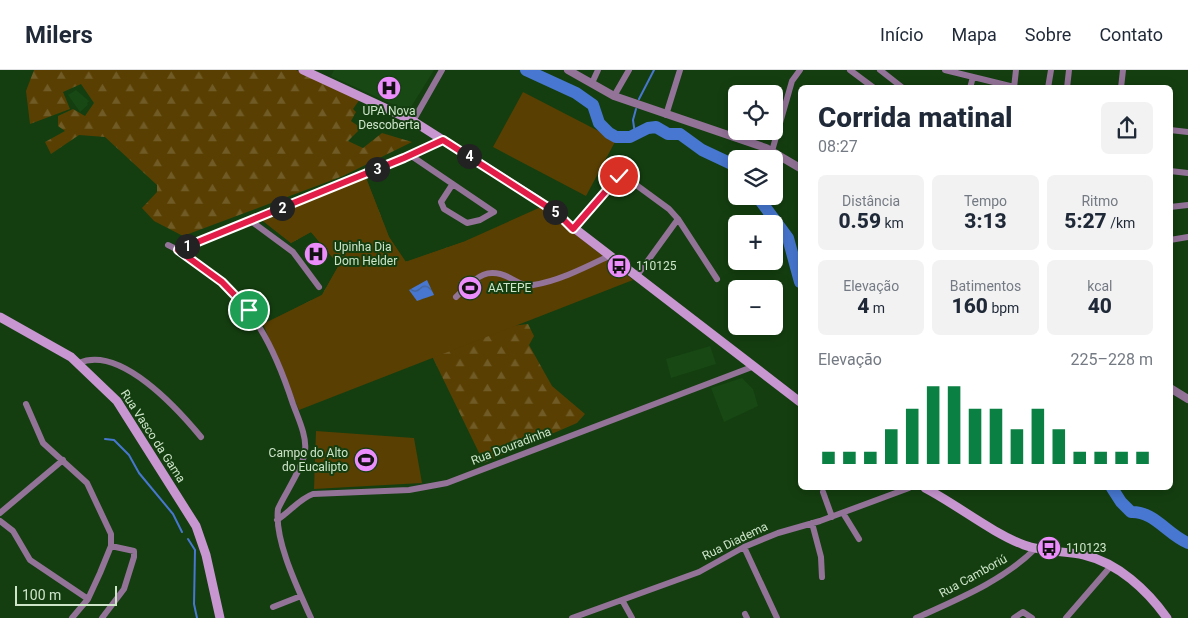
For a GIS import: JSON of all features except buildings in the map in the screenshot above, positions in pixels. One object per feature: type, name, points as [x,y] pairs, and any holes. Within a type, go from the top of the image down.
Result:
[{"type":"main road","points":[[303,70],[413,121],[557,213],[573,229],[798,401]]},
{"type":"main road","name":"Rua Vasco da Gama","points":[[0,317],[61,350],[79,363],[117,400],[196,526],[206,555],[220,618]]},
{"type":"main road","points":[[928,490],[1023,545],[1086,555],[1111,566],[1139,586],[1157,604],[1167,618]]},
{"type":"street","points":[[413,121],[442,70]]},
{"type":"street","points":[[568,70],[614,96],[769,150]]},
{"type":"street","points":[[592,83],[598,70]]},
{"type":"street","points":[[614,96],[630,70]]},
{"type":"street","points":[[666,115],[680,70]]},
{"type":"street","points":[[772,150],[792,81],[800,70]]},
{"type":"street","points":[[850,70],[870,85]]},
{"type":"street","points":[[880,70],[899,85]]},
{"type":"street","points":[[945,70],[973,76],[996,85]]},
{"type":"street","points":[[1014,85],[1016,70]]},
{"type":"street","points":[[1048,85],[1051,70]]},
{"type":"street","points":[[1067,85],[1069,70]]},
{"type":"street","points":[[1121,85],[1123,70]]},
{"type":"street","points":[[971,85],[973,76]]},
{"type":"street","points":[[1173,130],[1188,132]]},
{"type":"street","points":[[178,250],[443,140]]},
{"type":"street","points":[[410,155],[494,212],[480,220],[467,223],[444,209],[441,202],[452,184]]},
{"type":"street","points":[[783,158],[798,167]]},
{"type":"street","points":[[1173,170],[1188,173]]},
{"type":"street","points":[[573,229],[619,176],[624,176],[669,209],[678,219],[717,279]]},
{"type":"street","points":[[1173,207],[1188,205]]},
{"type":"street","points":[[636,277],[678,219]]},
{"type":"street","points":[[251,221],[293,252],[319,287]]},
{"type":"street","points":[[1173,240],[1188,237]]},
{"type":"street","points":[[168,245],[178,250],[222,282],[244,305],[262,330],[283,374],[305,440],[305,452],[278,510],[277,520],[283,546],[310,618]]},
{"type":"street","points":[[456,297],[482,274],[490,272],[500,274],[519,284],[534,285],[589,266],[609,256]]},
{"type":"street","points":[[79,363],[88,360],[104,360],[124,368],[169,402],[201,437]]},
{"type":"street","name":"Rua Douradinha","points":[[277,520],[290,512],[301,500],[313,494],[409,490],[447,483],[752,367]]},
{"type":"street","points":[[1173,390],[1188,399]]},
{"type":"street","points":[[26,404],[43,442],[87,483],[110,530],[110,546],[88,599],[72,618]]},
{"type":"street","points":[[0,514],[63,460]]},
{"type":"street","name":"Rua Diadema","points":[[572,618],[699,572],[744,547],[778,533],[832,517],[904,490]]},
{"type":"street","points":[[823,492],[832,517]]},
{"type":"street","points":[[843,513],[859,540]]},
{"type":"street","points":[[0,521],[13,531],[30,560],[88,599]]},
{"type":"street","points":[[812,523],[821,557],[822,577]]},
{"type":"street","points":[[102,618],[124,589],[134,557],[134,551],[110,546]]},
{"type":"street","points":[[744,547],[777,618]]},
{"type":"street","name":"Rua Camboriú","points":[[916,618],[992,581],[1010,570],[1036,548]]},
{"type":"street","points":[[1066,618],[1111,566]]},
{"type":"street","points":[[273,607],[301,596]]},
{"type":"street","points":[[622,600],[632,618]]},
{"type":"street","points":[[1014,618],[1022,612],[1032,618]]},
{"type":"shaded area","name":"UPA Nova Descoberta","points":[[334,70],[434,70],[411,107],[405,110],[331,76]]},
{"type":"shaded area","points":[[76,90],[89,101],[88,105],[80,112],[68,95]]},
{"type":"shaded area","points":[[710,346],[716,364],[671,378],[666,359]]},
{"type":"shaded area","points":[[742,378],[753,389],[758,406],[724,422],[711,388]]},
{"type":"green space","points":[[34,70],[296,70],[360,99],[353,109],[356,112],[351,121],[361,128],[348,141],[363,148],[382,133],[412,142],[343,176],[183,236],[154,221],[142,208],[157,192],[157,185],[105,137],[79,135],[51,154],[45,142],[65,131],[58,126],[58,116],[73,109],[85,116],[94,103],[81,84],[63,92],[70,109],[30,124],[26,91]]},
{"type":"green space","points":[[523,92],[616,140],[586,196],[493,147]]},
{"type":"green space","points":[[366,178],[389,237],[405,262],[463,242],[511,326],[528,324],[534,336],[529,345],[552,386],[585,414],[577,423],[484,463],[430,352],[268,322],[322,295],[339,265],[311,232],[291,243],[263,221]]},
{"type":"green space","name":"AATEPE","points":[[366,178],[389,237],[406,262],[463,242],[541,207],[633,280],[299,410],[263,324],[322,295],[339,265],[311,232],[291,243],[263,221]]},
{"type":"green space","name":"Campo do Alto do Eucalipto","points":[[316,431],[414,438],[422,483],[314,489]]},
{"type":"water","points":[[427,280],[434,295],[417,301],[409,290]]},
{"type":"waterway","points":[[526,70],[576,93],[593,105],[599,123],[616,137],[630,137],[648,128],[656,127],[668,134],[680,134],[702,150],[728,162]]},
{"type":"waterway","points":[[639,99],[654,70]]},
{"type":"waterway","points":[[635,134],[633,120],[636,109]]},
{"type":"waterway","points":[[764,205],[788,238],[798,275]]},
{"type":"waterway","points":[[105,439],[114,440],[129,455],[139,473],[173,514],[182,532]]},
{"type":"waterway","points":[[1113,490],[1121,502],[1131,512],[1147,515],[1188,543]]},
{"type":"waterway","points":[[188,539],[195,550],[194,604],[197,618]]},
{"type":"place","name":"UPA Nova Descoberta","points":[[389,88]]},
{"type":"place","name":"Upinha Dia Dom Helder","points":[[316,254]]},
{"type":"place","name":"110125","points":[[619,266]]},
{"type":"place","name":"AATEPE","points":[[470,288]]},
{"type":"place","name":"Campo do Alto do Eucalipto","points":[[366,460]]},
{"type":"place","name":"110123","points":[[1049,548]]},
{"type":"route","points":[[249,310],[222,282],[178,250],[404,158],[443,140],[557,213],[573,229],[619,176]]}]
